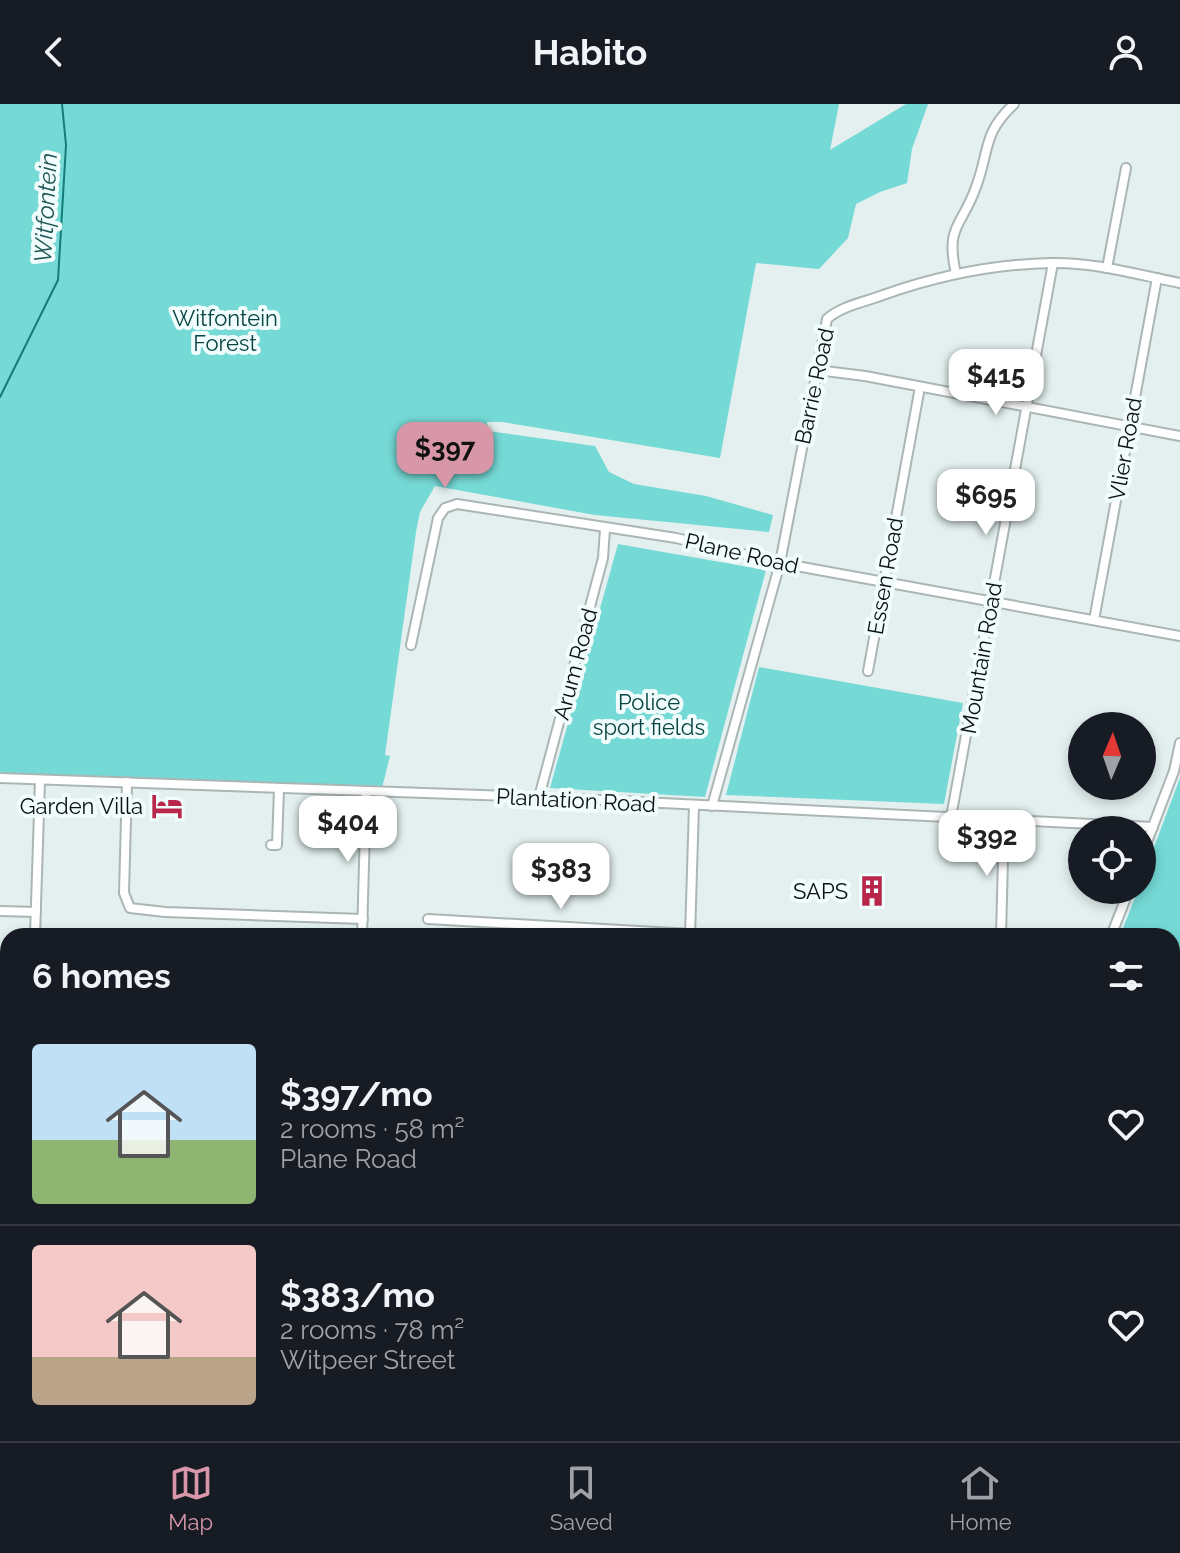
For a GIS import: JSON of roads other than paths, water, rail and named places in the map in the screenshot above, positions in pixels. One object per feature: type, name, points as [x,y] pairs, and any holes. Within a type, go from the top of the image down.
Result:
[{"type":"street","points":[[956,274],[951,247],[954,229],[977,185],[990,132],[1014,104]]},
{"type":"street","points":[[1107,268],[1126,168]]},
{"type":"street","name":"Barrie Road","points":[[712,806],[780,563],[825,325],[830,316],[903,288],[956,274],[1053,263],[1107,268],[1180,283]]},
{"type":"street","name":"Mountain Road","points":[[951,817],[1053,263]]},
{"type":"street","name":"Vlier Road","points":[[1094,620],[1157,278]]},
{"type":"street","points":[[817,370],[1180,436]]},
{"type":"street","name":"Essen Road","points":[[868,671],[920,387]]},
{"type":"street","name":"Plane Road","points":[[411,645],[438,518],[445,508],[463,505],[699,543],[780,563],[1180,636]]},
{"type":"street","name":"Arum Road","points":[[539,797],[603,558],[605,529]]},
{"type":"street","points":[[1156,819],[1174,771],[1180,743]]},
{"type":"street","name":"Plantation Road","points":[[0,778],[539,797],[1068,823]]},
{"type":"street","points":[[35,928],[40,780]]},
{"type":"street","points":[[127,782],[124,893],[130,908],[363,919]]},
{"type":"street","points":[[271,845],[277,845],[279,789]]},
{"type":"street","points":[[362,928],[366,792]]},
{"type":"street","points":[[690,928],[694,805]]},
{"type":"street","points":[[1001,928],[1004,820]]},
{"type":"street","points":[[1114,928],[1124,904]]},
{"type":"street","points":[[0,911],[36,912]]},
{"type":"street","points":[[428,919],[575,928]]},
{"type":"street","points":[[1180,1311],[1180,1344]]},
{"type":"waterway","name":"Witfontein","points":[[0,397],[58,280],[66,145],[62,104]]},
{"type":"place","name":"Garden Villa","points":[[167,806]]},
{"type":"place","name":"SAPS","points":[[872,891]]},
{"type":"park label","name":"Witfontein Forest","points":[[225,330]]},
{"type":"park label","name":"Police sport fields","points":[[649,714]]}]
